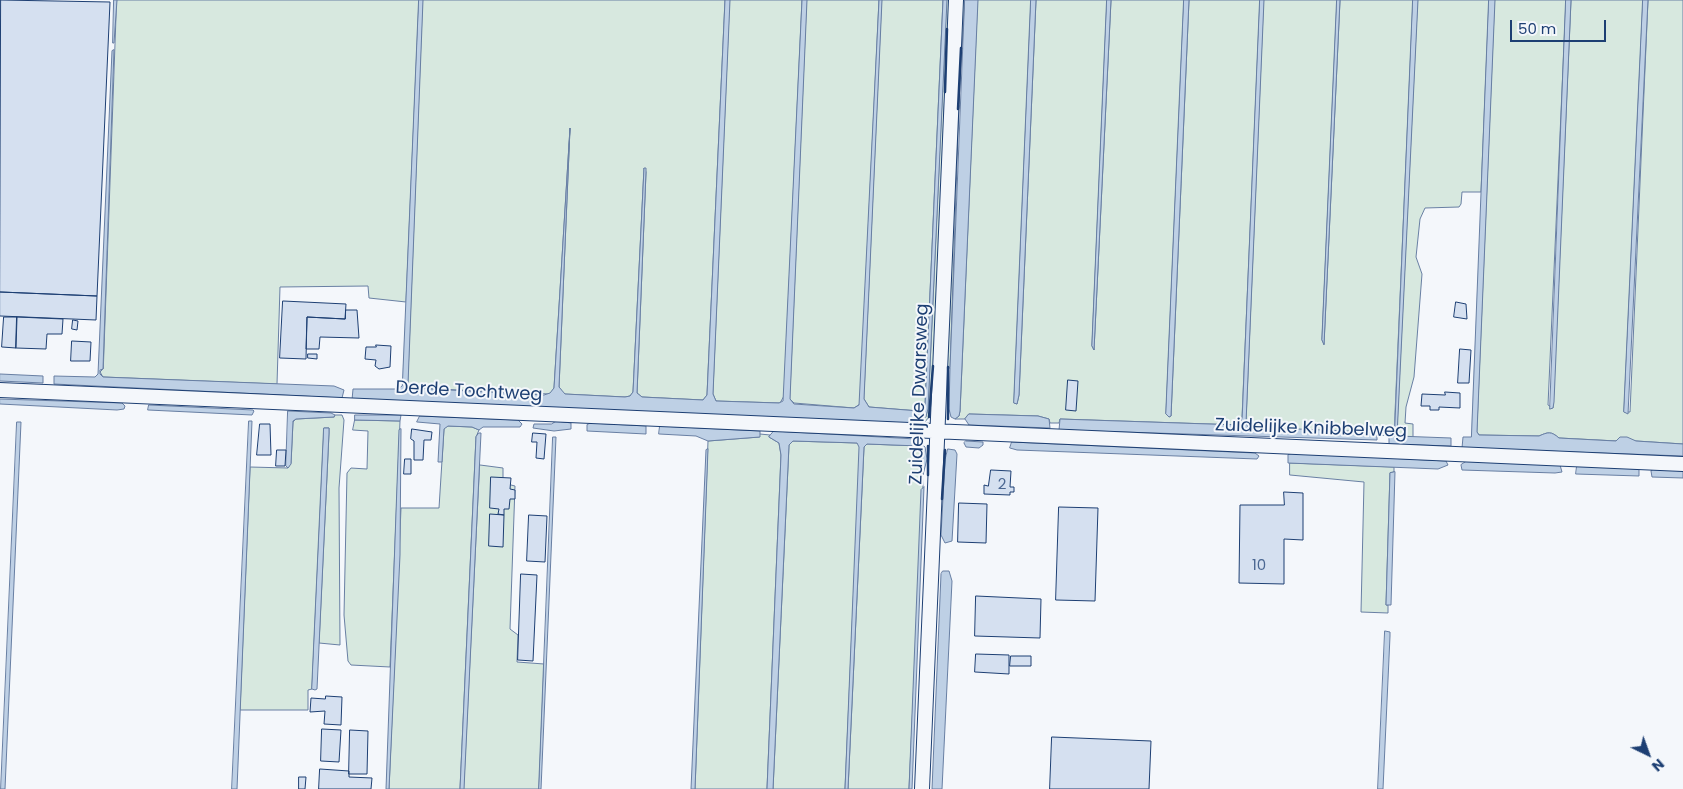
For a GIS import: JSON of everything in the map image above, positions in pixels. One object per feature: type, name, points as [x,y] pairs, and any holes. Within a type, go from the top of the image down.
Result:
[{"type":"street","name":"Zuidelijke Dwarsweg","points":[[922,789],[956,0]]},
{"type":"street","name":"Derde Tochtweg","points":[[0,390],[937,432]]},
{"type":"street","name":"Zuidelijke Knibbelweg","points":[[937,432],[1683,464]]},
{"type":"shaded area","points":[[117,0],[419,0],[406,302],[369,298],[368,286],[280,287],[277,384],[103,377],[100,372],[103,369]]},
{"type":"shaded area","points":[[423,0],[725,0],[707,395],[703,400],[642,397],[637,393],[646,172],[644,168],[633,392],[630,396],[625,397],[564,394],[559,387],[570,128],[554,388],[550,394],[414,388],[408,384]]},
{"type":"shaded area","points":[[730,0],[802,0],[784,396],[780,403],[716,401],[713,394]]},
{"type":"shaded area","points":[[807,0],[879,0],[860,404],[854,408],[794,403],[790,399]]},
{"type":"shaded area","points":[[882,0],[943,0],[925,406],[919,411],[869,407],[864,399]]},
{"type":"shaded area","points":[[947,0],[952,0],[952,18],[947,31],[935,368],[933,368],[930,416],[923,424],[790,419],[926,417],[928,408]]},
{"type":"shaded area","points":[[960,0],[965,0],[962,49],[960,49]]},
{"type":"shaded area","points":[[978,0],[1031,0],[1014,403],[1017,404],[1019,395],[1036,0],[1107,0],[1092,346],[1094,350],[1111,0],[1184,0],[1166,414],[1169,417],[1171,416],[1189,0],[1260,0],[1242,418],[1239,425],[1060,419],[1059,423],[1050,423],[1049,419],[1038,416],[969,414],[965,419],[955,419],[959,416],[960,411]]},
{"type":"shaded area","points":[[1264,0],[1337,0],[1322,340],[1324,344],[1340,0],[1413,0],[1394,436],[1247,427]]},
{"type":"shaded area","points":[[1418,0],[1489,0],[1481,192],[1462,192],[1459,207],[1425,208],[1420,219],[1416,257],[1422,274],[1414,377],[1406,407],[1405,423],[1413,424],[1413,437],[1397,436]]},
{"type":"shaded area","points":[[1495,0],[1566,0],[1548,405],[1553,408],[1571,0],[1643,0],[1624,412],[1630,412],[1648,0],[1683,0],[1683,444],[1620,438],[1617,441],[1559,438],[1549,433],[1539,436],[1479,435],[1477,432]]},
{"type":"shaded area","points":[[959,106],[950,368],[944,368],[958,108]]},
{"type":"shaded area","points":[[335,415],[342,415],[344,420],[339,488],[340,645],[319,643],[329,433],[329,428],[324,428],[312,689],[308,690],[308,710],[240,710],[250,467],[288,468],[291,463],[293,422],[296,419],[334,417]]},
{"type":"shaded area","points":[[355,420],[400,421],[390,667],[351,665],[348,661],[344,615],[347,473],[351,468],[367,469],[368,431],[353,430]]},
{"type":"shaded area","points":[[448,426],[472,427],[479,430],[476,437],[460,789],[389,789],[401,508],[439,508],[444,429]]},
{"type":"shaded area","points":[[760,434],[770,435],[769,437],[779,443],[781,455],[767,789],[695,789],[708,441],[759,437]]},
{"type":"shaded area","points":[[792,441],[858,443],[860,447],[845,789],[773,789],[789,445]]},
{"type":"shaded area","points":[[867,444],[920,446],[921,448],[923,487],[909,789],[848,789],[864,447]]},
{"type":"shaded area","points":[[1290,463],[1394,467],[1394,472],[1390,473],[1386,605],[1388,605],[1388,613],[1361,612],[1364,482],[1290,475]]},
{"type":"shaded area","points":[[480,465],[503,468],[503,483],[515,486],[510,629],[518,635],[517,662],[544,664],[539,789],[464,789]]},
{"type":"water","points":[[114,0],[117,0],[113,43]]},
{"type":"water","points":[[419,0],[423,0],[408,384],[411,388],[544,395],[550,393],[554,388],[570,128],[559,387],[565,394],[625,397],[630,396],[633,392],[644,168],[646,168],[637,393],[642,397],[703,400],[707,395],[725,0],[730,0],[713,394],[716,401],[779,403],[783,401],[802,0],[807,0],[790,399],[794,404],[854,408],[859,405],[879,0],[882,0],[864,399],[869,407],[919,411],[925,406],[943,0],[947,0],[928,409],[925,417],[918,422],[907,423],[352,400],[353,389],[398,389],[402,386]]},
{"type":"water","points":[[965,0],[978,0],[960,411],[959,416],[955,419],[951,417],[949,409]]},
{"type":"water","points":[[1031,0],[1036,0],[1019,395],[1017,404],[1014,403]]},
{"type":"water","points":[[1107,0],[1111,0],[1094,350],[1092,346]]},
{"type":"water","points":[[1184,0],[1189,0],[1171,416],[1169,417],[1166,414]]},
{"type":"water","points":[[1260,0],[1264,0],[1246,423],[1248,427],[1373,432],[1377,433],[1377,440],[1059,430],[1060,419],[1239,425],[1242,418]]},
{"type":"water","points":[[1337,0],[1340,0],[1324,345],[1322,340]]},
{"type":"water","points":[[1413,0],[1418,0],[1397,436],[1451,438],[1451,446],[1389,444],[1389,436],[1394,436]]},
{"type":"water","points":[[1489,0],[1495,0],[1477,432],[1479,435],[1539,436],[1549,433],[1559,438],[1616,441],[1620,437],[1627,437],[1636,441],[1683,444],[1683,456],[1462,448],[1463,437],[1471,437]]},
{"type":"water","points":[[1566,0],[1571,0],[1554,402],[1553,408],[1550,409]]},
{"type":"water","points":[[1643,0],[1648,0],[1628,414],[1624,412]]},
{"type":"water","points":[[114,50],[103,369],[100,370],[100,374],[103,377],[334,386],[344,390],[342,398],[54,384],[54,376],[95,377],[98,374],[112,51]]},
{"type":"water","points":[[0,374],[43,376],[43,383],[0,381]]},
{"type":"water","points":[[0,399],[122,403],[125,406],[124,409],[117,410],[0,404]]},
{"type":"water","points":[[149,405],[254,411],[252,415],[148,410]]},
{"type":"water","points":[[288,411],[331,413],[335,415],[334,417],[296,419],[293,421],[291,464],[288,468],[286,466]]},
{"type":"water","points":[[969,414],[1038,416],[1049,419],[1050,428],[969,425],[965,419]]},
{"type":"water","points":[[355,415],[401,415],[400,421],[355,420]]},
{"type":"water","points":[[420,416],[518,420],[522,424],[520,427],[483,427],[479,430],[472,427],[448,426],[444,429],[442,462],[438,462],[440,424],[417,422]]},
{"type":"water","points":[[249,421],[252,421],[237,789],[232,789]]},
{"type":"water","points":[[557,421],[571,423],[571,429],[554,431],[533,428],[534,424],[551,424]]},
{"type":"water","points":[[17,422],[21,422],[5,789],[1,789]]},
{"type":"water","points":[[591,423],[646,426],[646,434],[587,431],[587,425]]},
{"type":"water","points":[[660,426],[760,431],[760,437],[708,441],[696,436],[659,434]]},
{"type":"water","points":[[324,428],[329,428],[329,433],[317,689],[315,690],[312,689]]},
{"type":"water","points":[[401,429],[400,555],[389,789],[386,789],[399,430]]},
{"type":"water","points":[[774,431],[916,439],[925,447],[927,459],[923,475],[919,446],[867,444],[864,447],[848,789],[845,789],[859,447],[857,443],[793,441],[789,445],[773,789],[767,789],[781,455],[779,443],[769,437]]},
{"type":"water","points":[[481,433],[464,789],[460,789],[476,437]]},
{"type":"water","points":[[553,437],[556,437],[541,789],[539,789]]},
{"type":"water","points":[[966,441],[983,442],[983,445],[979,448],[966,447],[964,443]]},
{"type":"water","points":[[1012,442],[1255,453],[1259,456],[1257,459],[1017,450],[1010,448]]},
{"type":"water","points":[[708,449],[695,789],[691,789],[706,450]]},
{"type":"water","points":[[948,449],[955,450],[957,454],[952,541],[945,543],[941,535],[945,460]]},
{"type":"water","points":[[1293,453],[1446,461],[1448,465],[1438,469],[1288,463],[1288,455]]},
{"type":"water","points":[[1467,461],[1560,465],[1562,472],[1462,470],[1461,465]]},
{"type":"water","points":[[1577,466],[1639,469],[1639,476],[1576,474]]},
{"type":"water","points":[[1655,469],[1683,471],[1683,478],[1652,477],[1651,471]]},
{"type":"water","points":[[1395,472],[1391,605],[1386,605],[1390,473]]},
{"type":"water","points":[[924,487],[912,789],[909,789],[921,490]]},
{"type":"water","points":[[943,571],[949,571],[952,581],[942,789],[932,789],[941,574]]},
{"type":"water","points":[[1385,631],[1390,632],[1390,636],[1383,789],[1378,789]]},
{"type":"building","points":[[1,0],[110,2],[97,296],[0,292]]},
{"type":"building","points":[[0,292],[97,296],[96,320],[0,316]]},
{"type":"building","points":[[283,301],[346,304],[345,319],[307,317],[306,359],[280,358]]},
{"type":"building","points":[[1456,302],[1466,304],[1467,319],[1454,317]]},
{"type":"building","points":[[346,310],[357,310],[359,338],[320,337],[319,349],[306,349],[307,317],[345,319]]},
{"type":"building","points":[[4,317],[17,317],[16,348],[2,347]]},
{"type":"building","points":[[17,317],[63,319],[62,334],[47,334],[46,349],[16,348]]},
{"type":"building","points":[[73,320],[78,321],[77,330],[72,329]]},
{"type":"building","points":[[72,341],[91,342],[90,361],[71,361]]},
{"type":"building","points":[[376,345],[391,346],[390,367],[379,369],[375,366],[376,360],[365,359],[366,347],[376,347]]},
{"type":"building","points":[[1460,349],[1471,350],[1469,383],[1458,383]]},
{"type":"building","points":[[308,354],[317,354],[317,359],[308,358]]},
{"type":"building","points":[[1068,380],[1078,381],[1076,411],[1066,410]]},
{"type":"building","points":[[1445,392],[1460,393],[1460,408],[1439,407],[1439,410],[1430,410],[1430,406],[1421,406],[1422,394],[1445,395]]},
{"type":"building","points":[[260,424],[270,424],[271,455],[257,455]]},
{"type":"building","points":[[412,429],[432,432],[431,440],[424,440],[423,460],[414,460],[414,441],[411,439]]},
{"type":"building","points":[[533,433],[546,434],[544,459],[536,458],[537,442],[532,442]]},
{"type":"building","points":[[277,450],[286,450],[285,466],[276,466]]},
{"type":"building","points":[[405,459],[411,459],[411,474],[404,474]]},
{"type":"building","points":[[991,470],[1011,471],[1010,487],[1014,487],[1014,492],[1010,492],[1010,495],[984,494],[984,485],[988,486]]},
{"type":"building","points":[[491,477],[511,478],[510,489],[515,490],[515,499],[510,499],[509,509],[504,509],[504,515],[498,514],[499,509],[490,508]]},
{"type":"building","points":[[1284,492],[1303,493],[1303,540],[1284,539],[1284,584],[1239,583],[1240,505],[1284,505]]},
{"type":"building","points":[[959,503],[987,504],[986,543],[958,542]]},
{"type":"building","points":[[1059,507],[1098,508],[1095,601],[1056,600]]},
{"type":"building","points":[[490,514],[504,515],[503,547],[489,546]]},
{"type":"building","points":[[529,515],[547,516],[545,562],[527,561]]},
{"type":"building","points":[[521,574],[537,575],[533,661],[518,660]]},
{"type":"building","points":[[976,596],[1041,599],[1040,638],[975,636]]},
{"type":"building","points":[[976,654],[1009,655],[1009,674],[975,672]]},
{"type":"building","points":[[1011,656],[1031,656],[1031,666],[1010,666]]},
{"type":"building","points":[[326,696],[342,697],[341,725],[324,724],[325,711],[310,712],[311,698],[325,699]]},
{"type":"building","points":[[322,729],[341,730],[339,762],[321,761]]},
{"type":"building","points":[[350,730],[368,731],[367,774],[349,774]]},
{"type":"building","points":[[1052,737],[1151,741],[1149,789],[1050,789]]},
{"type":"building","points":[[320,769],[349,771],[349,777],[372,778],[371,789],[319,789]]},
{"type":"building","points":[[299,777],[306,777],[305,789],[299,789]]},
{"type":"wall","points":[[945,92],[947,29]]},
{"type":"wall","points":[[958,109],[961,48]]},
{"type":"wall","points":[[929,417],[933,366]]},
{"type":"wall","points":[[948,367],[948,419]]},
{"type":"wall","points":[[928,446],[928,475]]},
{"type":"wall","points":[[942,499],[945,450]]}]
